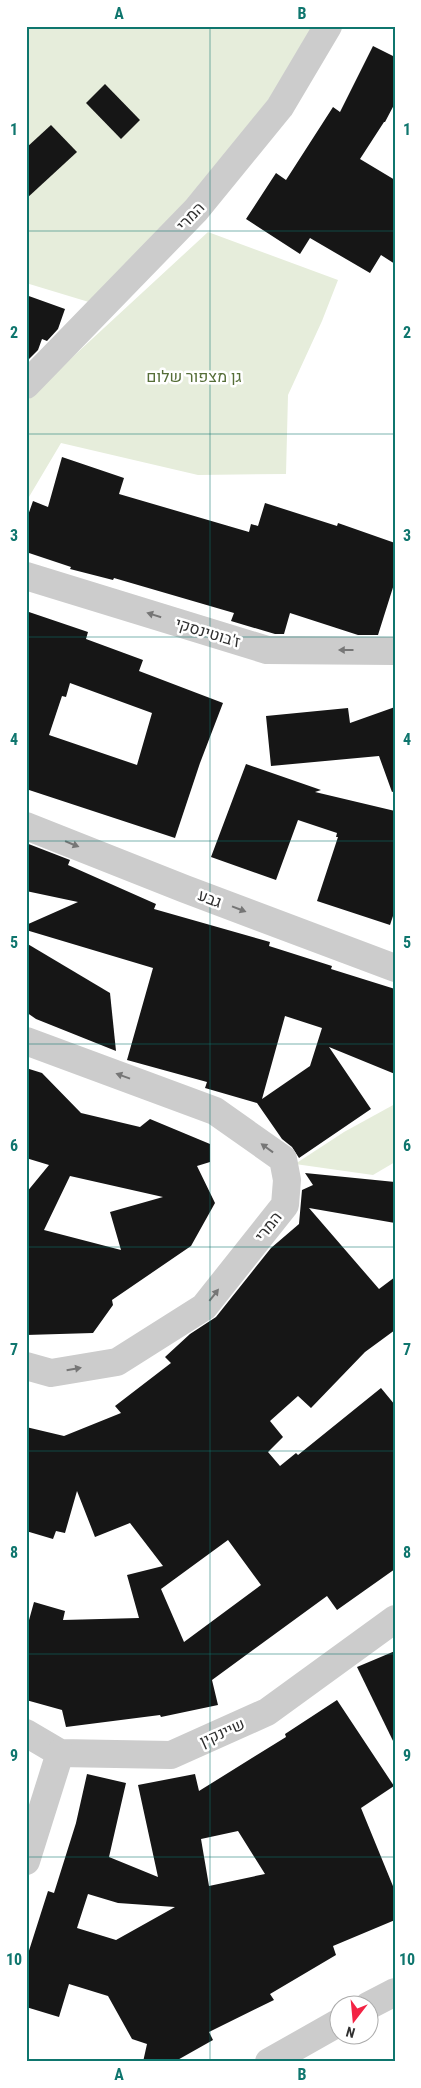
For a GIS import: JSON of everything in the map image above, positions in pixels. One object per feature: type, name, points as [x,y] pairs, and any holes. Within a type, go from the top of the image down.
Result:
[{"type":"street","name":"המרי","points":[[28,380],[196,210],[280,107],[328,26]]},
{"type":"street","name":"ז'בוטינסקי","points":[[26,576],[267,650],[395,651]]},
{"type":"street","name":"גבע","points":[[26,826],[185,889],[395,968]]},
{"type":"street","name":"המרי","points":[[26,1041],[215,1111],[283,1159],[287,1180],[285,1205],[204,1307],[117,1362],[51,1373],[26,1366]]},
{"type":"street","name":"שיינקין","points":[[60,1753],[171,1755],[267,1712],[395,1619]]},
{"type":"street","points":[[26,1732],[60,1753],[26,1860]]},
{"type":"street","points":[[378,2001],[395,1992]]},
{"type":"street","points":[[269,2062],[328,2029]]},
{"type":"green space","points":[[26,26],[328,26],[102,306],[26,283]]},
{"type":"green space","name":"גן מצפור שלום","points":[[208,232],[338,280],[322,321],[288,395],[286,474],[198,475],[61,443],[26,502],[26,403],[39,388]]},
{"type":"green space","points":[[395,1104],[395,1162],[373,1175],[295,1164],[344,1132]]},
{"type":"building","points":[[373,46],[395,57],[395,103],[385,122],[360,159],[395,180],[395,264],[381,255],[370,273],[310,238],[300,254],[246,219],[276,173],[286,180],[333,107],[340,112]]},
{"type":"building","points":[[105,84],[140,120],[121,139],[86,103]]},
{"type":"building","points":[[51,125],[77,152],[26,199],[26,148]]},
{"type":"building","points":[[26,295],[65,309],[58,329],[47,341],[42,339],[38,350],[26,362]]},
{"type":"building","points":[[62,457],[124,478],[119,494],[249,532],[251,524],[258,526],[265,503],[337,526],[338,523],[395,543],[395,581],[378,635],[358,635],[290,613],[284,634],[275,634],[231,621],[234,613],[114,578],[113,580],[70,569],[71,567],[26,552],[26,521],[33,501],[48,507]]},
{"type":"building","points":[[26,611],[88,632],[86,639],[143,660],[139,671],[223,703],[200,763],[175,838],[26,789]],"holes":[[[70,683],[152,713],[137,765],[49,735],[62,696],[66,697]]]},
{"type":"building","points":[[395,707],[395,791],[392,792],[379,756],[271,766],[266,716],[348,708],[350,723]]},
{"type":"building","points":[[246,764],[321,790],[315,792],[395,811],[395,910],[390,925],[317,901],[338,837],[336,837],[337,833],[298,820],[276,880],[211,857]]},
{"type":"building","points":[[26,843],[70,860],[68,865],[156,904],[154,909],[270,942],[269,946],[332,966],[331,969],[395,989],[395,1074],[329,1047],[371,1109],[299,1158],[292,1147],[282,1139],[257,1103],[205,1088],[207,1082],[127,1060],[153,968],[26,930],[26,925],[78,902],[26,891]],"holes":[[[285,1016],[322,1028],[310,1066],[262,1099]]]},
{"type":"building","points":[[26,943],[110,993],[116,1051],[36,1019],[26,1012]]},
{"type":"building","points":[[26,1068],[42,1073],[81,1113],[140,1127],[150,1119],[210,1144],[210,1162],[197,1166],[215,1203],[191,1246],[112,1300],[113,1305],[93,1333],[26,1335],[26,1193],[49,1165],[26,1158]],"holes":[[[70,1176],[163,1197],[110,1212],[121,1250],[44,1230]]]},
{"type":"building","points":[[305,1173],[395,1182],[395,1223],[309,1208],[379,1289],[395,1277],[395,1330],[365,1352],[311,1408],[298,1396],[270,1421],[283,1437],[268,1452],[280,1466],[296,1453],[298,1455],[381,1388],[395,1405],[395,1569],[337,1610],[327,1596],[212,1680],[218,1705],[161,1717],[160,1715],[66,1727],[62,1710],[26,1700],[26,1631],[34,1602],[65,1611],[63,1620],[139,1618],[127,1575],[163,1566],[130,1523],[95,1537],[77,1491],[65,1533],[56,1531],[53,1539],[26,1531],[26,1427],[64,1436],[121,1413],[115,1406],[171,1363],[165,1357],[190,1334],[216,1317],[271,1248],[299,1224],[302,1190],[313,1185]],"holes":[[[228,1540],[261,1585],[184,1642],[161,1589]]]},
{"type":"building","points":[[395,1651],[395,1745],[357,1667]]},
{"type":"building","points":[[337,1700],[394,1786],[361,1808],[395,1891],[395,1920],[333,1946],[336,1955],[270,1994],[274,2000],[209,2032],[213,2040],[174,2062],[143,2062],[147,2044],[132,2039],[108,1996],[69,1984],[59,2017],[26,2007],[26,1960],[48,1891],[54,1893],[76,1823],[87,1774],[126,1783],[109,1857],[158,1877],[138,1785],[195,1774],[199,1791],[286,1737],[285,1734]],"holes":[[[238,1831],[265,1874],[209,1886],[201,1839]],[[88,1894],[118,1903],[175,1907],[116,1940],[77,1928]]]}]
